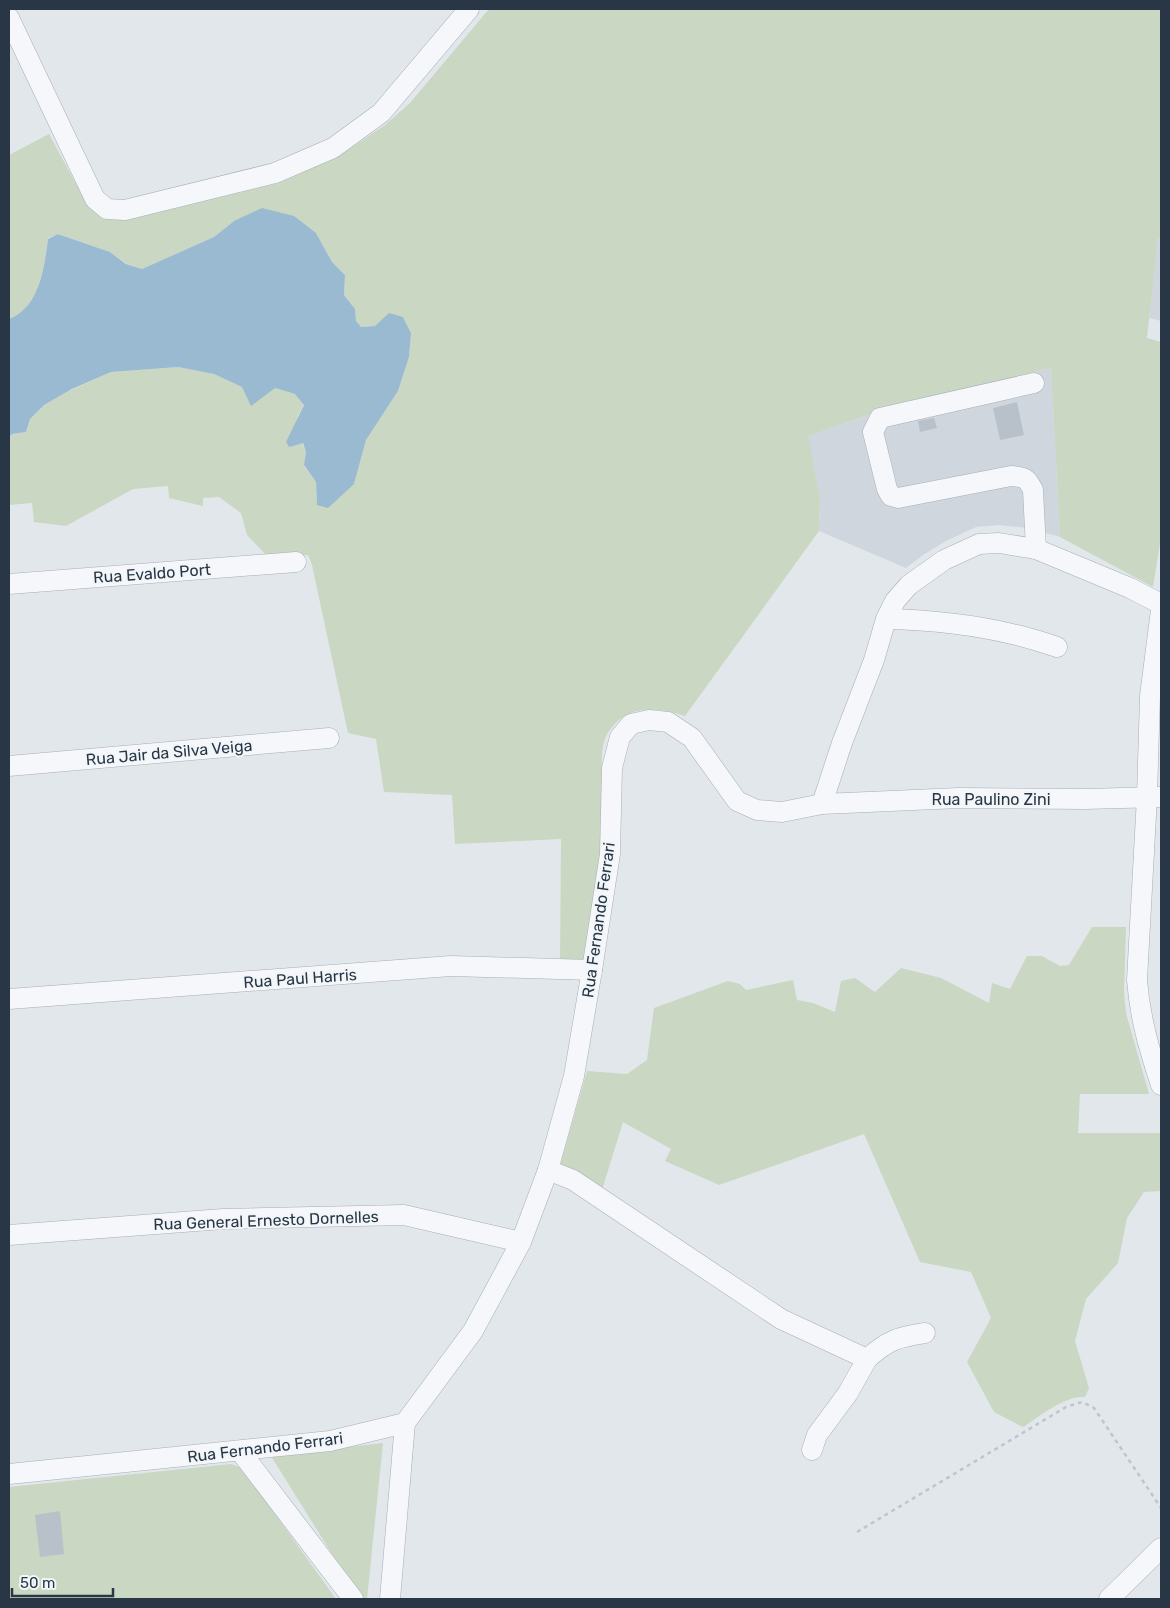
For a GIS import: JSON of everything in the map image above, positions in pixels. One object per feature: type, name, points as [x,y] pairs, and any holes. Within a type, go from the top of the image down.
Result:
[{"type":"street","points":[[9,18],[95,199],[107,209],[125,210],[275,174],[334,148],[381,113],[468,9]]},
{"type":"street","points":[[1034,383],[880,418],[873,432],[887,489],[891,496],[898,498],[1011,476],[1024,477],[1033,490],[1036,549]]},
{"type":"street","points":[[822,804],[842,743],[874,660],[886,618],[895,601],[910,585],[936,565],[979,544],[999,543],[1036,549],[1130,588],[1161,604]]},
{"type":"street","name":"Rua Evaldo Port","points":[[9,584],[296,562]]},
{"type":"street","points":[[1161,610],[1150,696],[1154,797],[1136,980],[1139,1008],[1148,1045],[1161,1085]]},
{"type":"street","points":[[886,618],[981,628],[1013,634],[1057,647]]},
{"type":"street","name":"Rua Fernando Ferrari","points":[[9,1474],[330,1441],[405,1423],[473,1331],[520,1242],[548,1170],[574,1076],[592,970],[610,854],[612,768],[620,736],[630,724],[649,720],[668,722],[692,738],[737,801],[757,810],[782,812],[822,804]]},
{"type":"street","name":"Rua Jair da Silva Veiga","points":[[9,761],[329,738]]},
{"type":"street","name":"Rua Paulino Zini","points":[[822,804],[959,798],[1085,799],[1154,797]]},
{"type":"street","name":"Rua Paul Harris","points":[[9,999],[451,966],[592,970]]},
{"type":"street","points":[[548,1170],[573,1180],[781,1319],[867,1359]]},
{"type":"street","name":"Rua General Ernesto Dornelles","points":[[9,1235],[223,1219],[404,1215],[520,1242]]},
{"type":"street","points":[[812,1450],[817,1435],[848,1393],[867,1359],[884,1344],[925,1332]]},
{"type":"street","points":[[390,1599],[405,1423]]},
{"type":"street","points":[[240,1451],[353,1599]]},
{"type":"street","points":[[1109,1599],[1161,1548]]},
{"type":"path","points":[[857,1532],[1066,1407],[1082,1402],[1094,1408],[1161,1508]]},
{"type":"shaded area","points":[[1158,238],[1161,239],[1161,321],[1149,318]]},
{"type":"shaded area","points":[[1051,368],[1060,537],[1028,528],[999,525],[976,527],[946,541],[906,568],[819,531],[820,499],[807,436],[906,402]]},
{"type":"green space","points":[[489,9],[1161,9],[1161,239],[1158,238],[1147,338],[1161,342],[1161,537],[1153,587],[1060,537],[1051,368],[902,403],[808,436],[820,499],[819,531],[685,716],[654,710],[634,712],[617,722],[606,737],[602,757],[603,806],[601,851],[589,963],[560,962],[561,839],[455,844],[452,795],[384,792],[376,739],[348,733],[312,565],[308,555],[267,556],[247,535],[241,513],[219,497],[203,498],[203,506],[169,498],[168,486],[133,489],[66,526],[34,522],[32,503],[9,505],[9,437],[12,434],[26,432],[30,419],[44,405],[111,372],[178,367],[214,374],[242,387],[275,388],[295,394],[304,404],[298,416],[289,446],[302,443],[306,452],[304,466],[316,482],[317,505],[354,484],[366,440],[398,391],[409,357],[411,333],[403,317],[375,326],[361,327],[356,321],[355,309],[344,295],[345,275],[332,262],[316,233],[234,221],[214,237],[142,269],[127,264],[110,252],[59,234],[48,238],[45,262],[34,296],[28,306],[9,319],[9,155],[49,134],[88,206],[102,217],[125,220],[279,183],[342,154],[385,125],[410,103]]},
{"type":"green space","points":[[1092,927],[1126,927],[1124,993],[1126,1013],[1149,1094],[1080,1094],[1078,1133],[1161,1133],[1161,1191],[1144,1192],[1127,1218],[1118,1263],[1086,1299],[1075,1341],[1089,1388],[1085,1397],[1060,1403],[1023,1427],[994,1412],[967,1362],[991,1318],[971,1272],[920,1262],[864,1134],[719,1185],[665,1161],[671,1149],[623,1122],[602,1190],[560,1166],[587,1071],[627,1074],[647,1060],[654,1008],[728,981],[740,984],[746,990],[793,980],[797,1000],[813,1003],[835,1012],[841,981],[855,978],[875,992],[901,968],[941,978],[989,1003],[992,983],[1010,989],[1027,956],[1042,956],[1060,966],[1069,965]]},
{"type":"green space","points":[[383,1443],[367,1599],[360,1599],[271,1456]]},
{"type":"green space","points":[[231,1464],[242,1468],[336,1599],[9,1599],[9,1487]]},
{"type":"water","points":[[262,208],[294,216],[316,233],[332,262],[345,275],[344,295],[355,309],[356,321],[361,327],[375,326],[389,313],[403,317],[411,333],[409,357],[398,391],[366,440],[354,484],[328,508],[317,505],[316,482],[304,465],[306,452],[303,443],[289,447],[286,442],[304,405],[295,394],[275,388],[251,406],[242,387],[214,374],[178,367],[111,372],[72,389],[44,405],[30,419],[26,432],[12,434],[9,437],[9,319],[28,306],[34,296],[45,262],[48,239],[58,234],[110,252],[126,264],[142,269],[214,237],[234,221]]},
{"type":"building","points":[[1017,402],[1024,435],[1000,440],[993,408]]},
{"type":"building","points":[[934,418],[937,428],[920,432],[918,421]]},
{"type":"building","points":[[60,1511],[64,1554],[40,1557],[35,1515]]}]
